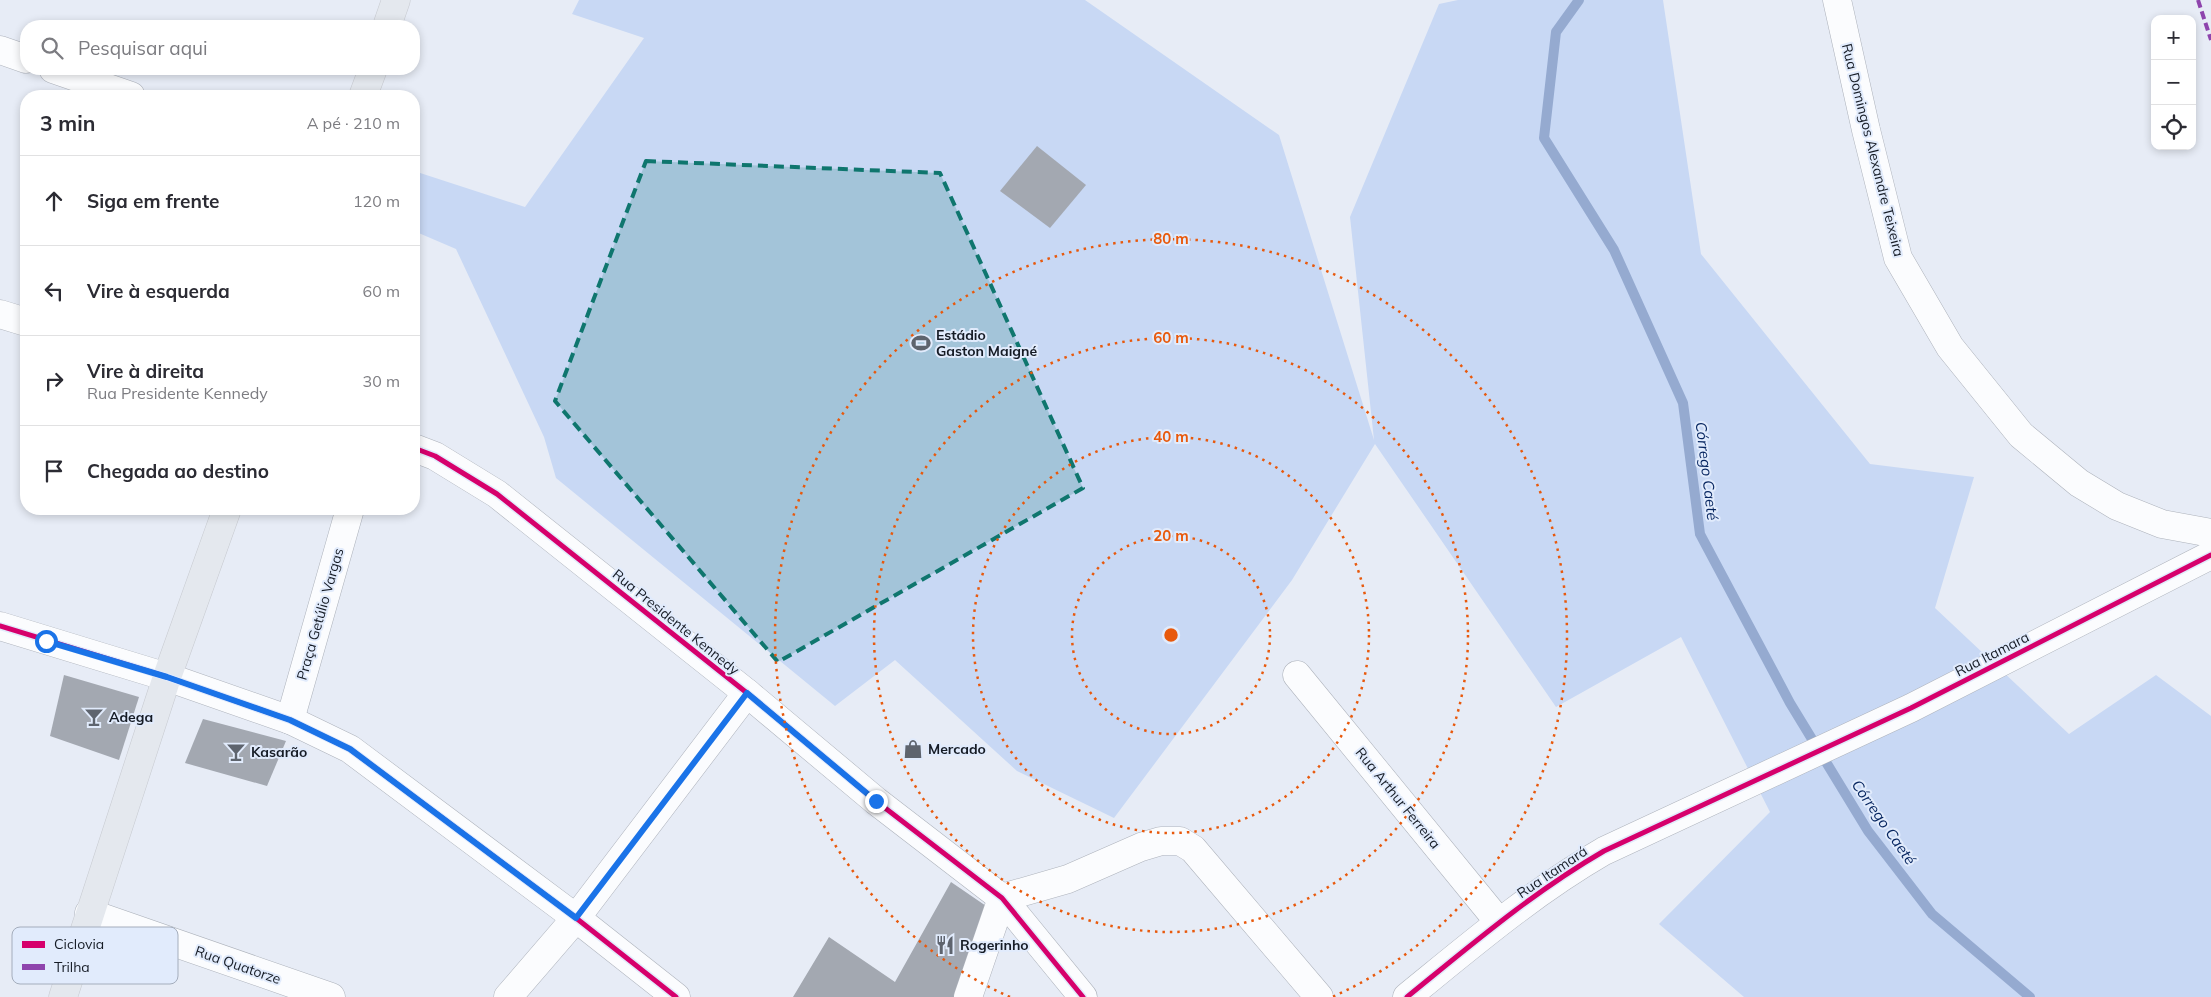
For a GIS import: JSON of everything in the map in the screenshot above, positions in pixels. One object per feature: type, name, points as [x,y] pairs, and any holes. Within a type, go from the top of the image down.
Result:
[{"type":"main road","points":[[390,20],[396,0]]},
{"type":"main road","points":[[366,90],[371,75]]},
{"type":"main road","points":[[85,927],[167,677],[225,515]]},
{"type":"main road","points":[[63,997],[67,984]]},
{"type":"street","name":"Rua Domingos Alexandre Teixeira","points":[[1837,0],[1866,130],[1898,258],[1950,347],[2021,436],[2079,483],[2117,506],[2162,524],[2211,533]]},
{"type":"street","points":[[0,50],[20,57]]},
{"type":"street","points":[[70,75],[114,90]]},
{"type":"street","points":[[0,314],[20,320]]},
{"type":"street","name":"Rua Presidente Kennedy","points":[[420,450],[435,456],[497,494],[747,693],[876,801],[1002,898],[1083,997]]},
{"type":"street","name":"Praça Getúlio Vargas","points":[[290,720],[348,515]]},
{"type":"street","name":"Rua Itamara","points":[[1781,766],[1911,708],[2211,555]]},
{"type":"street","points":[[0,626],[167,677],[290,720],[350,749],[576,918],[676,997]]},
{"type":"street","name":"Rua Arthur Ferreira","points":[[1297,675],[1499,922]]},
{"type":"street","points":[[508,997],[576,918],[747,693]]},
{"type":"street","name":"Rua Itamará","points":[[1407,997],[1499,922],[1571,870],[1604,851],[1781,766]]},
{"type":"street","points":[[968,997],[1002,898],[1068,879],[1141,847],[1162,841],[1180,842],[1193,849],[1318,997]]},
{"type":"street","name":"Rua Quatorze","points":[[89,913],[129,927]]},
{"type":"street","name":"Rua Quatorze","points":[[178,944],[330,997]]},
{"type":"highlighted area","points":[[646,161],[940,173],[1083,488],[778,662],[555,401]]},
{"type":"shaded area","points":[[579,0],[1085,0],[1279,135],[1374,440],[1350,217],[1439,4],[1458,0],[1663,0],[1701,254],[1870,464],[1974,477],[1935,608],[2069,734],[2156,675],[2211,716],[2211,997],[1744,997],[1659,924],[1770,812],[1681,637],[1556,707],[1375,444],[1292,580],[1114,818],[1017,771],[895,660],[835,706],[556,478],[544,437],[456,249],[420,234],[420,173],[525,207],[644,38],[572,14]]},
{"type":"building","points":[[1037,146],[1086,185],[1050,228],[1000,191]]},
{"type":"building","name":"Adega","points":[[64,675],[139,697],[119,760],[50,736]]},
{"type":"building","name":"Kasarão","points":[[203,719],[286,741],[267,786],[185,763]]},
{"type":"building","name":"Rogerinho","points":[[951,882],[989,908],[955,997],[793,997],[829,937],[895,982]]},
{"type":"waterway","name":"Córrego Caeté","points":[[1579,0],[1556,32],[1544,138],[1614,250],[1683,403],[1700,534],[1790,703],[1868,831],[1932,914],[2030,997]]},
{"type":"marked path","points":[[2198,0],[2211,40]]},
{"type":"cycle path","points":[[420,450],[435,456],[497,494],[747,693],[876,801],[1002,898],[1083,997]]},
{"type":"cycle path","points":[[1407,997],[1527,902],[1604,851],[1911,708],[2211,555]]},
{"type":"cycle path","points":[[0,626],[167,677],[290,720],[350,749],[576,918],[676,997]]},
{"type":"place","name":"Estádio Gaston Maigné","points":[[921,343]]},
{"type":"place","name":"Adega","points":[[94,717]]},
{"type":"place","name":"Mercado","points":[[913,749]]},
{"type":"place","name":"Kasarão","points":[[236,752]]},
{"type":"place","name":"Rogerinho","points":[[945,945]]},
{"type":"route","points":[[46,641],[167,677],[290,720],[350,749],[576,918],[747,693],[876,801]]}]
